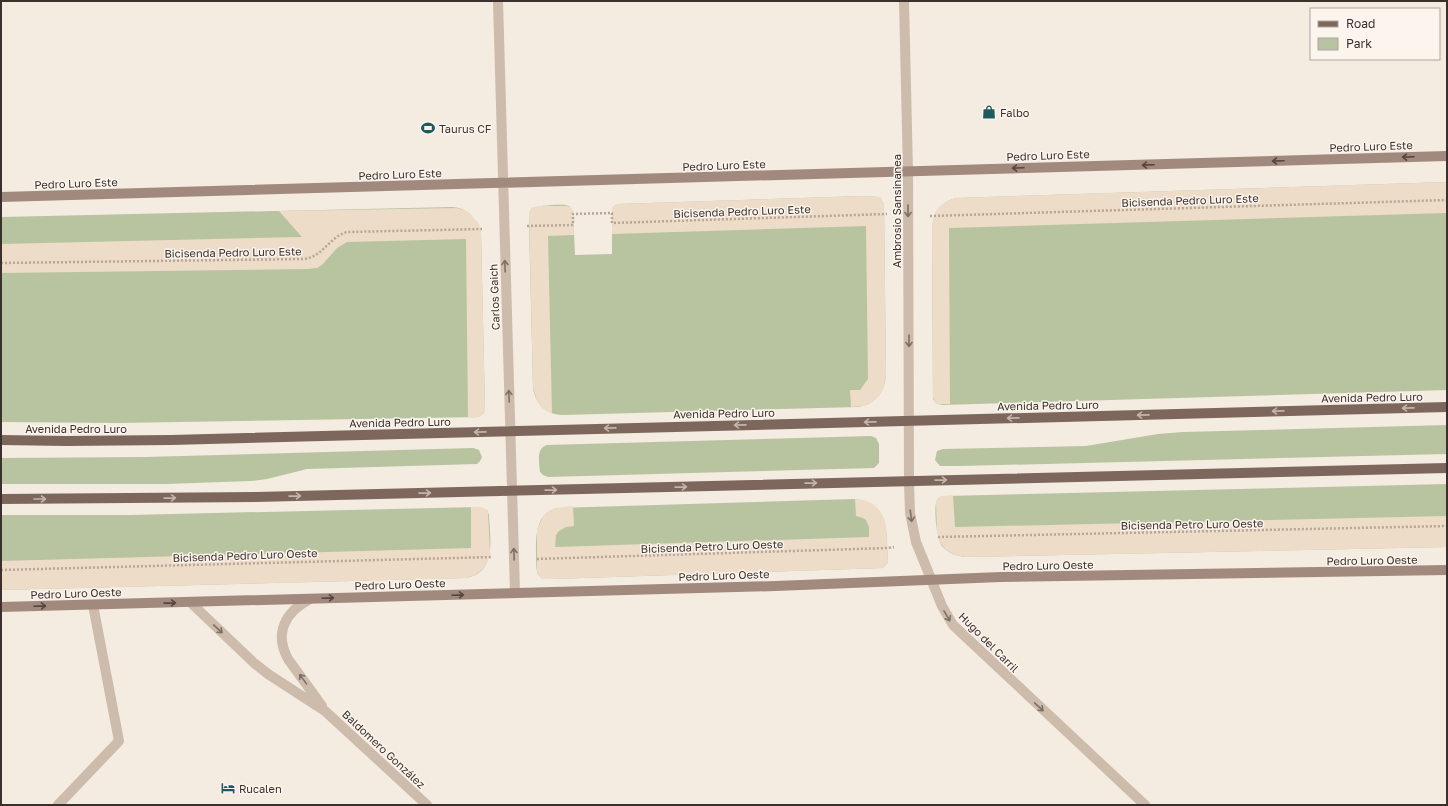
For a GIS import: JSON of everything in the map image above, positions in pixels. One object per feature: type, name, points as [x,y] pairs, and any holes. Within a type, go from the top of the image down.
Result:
[{"type":"main road","name":"Avenida Pedro Luro","points":[[1,440],[149,440],[1447,407]]},
{"type":"main road","points":[[1,499],[181,498],[1447,468]]},
{"type":"street","name":"Carlos Gaich","points":[[498,1],[515,593]]},
{"type":"street","name":"Ambrosio Sansinanea","points":[[904,1],[908,172],[909,421]]},
{"type":"street","name":"Pedro Luro Este","points":[[1,197],[1447,156]]},
{"type":"street","name":"Hugo del Carril","points":[[909,421],[910,513],[916,542],[945,613],[957,630],[1145,805]]},
{"type":"street","name":"Pedro Luro Oeste","points":[[1,607],[515,593],[1001,577],[1447,570]]},
{"type":"street","name":"Baldomero González","points":[[310,599],[302,603],[288,615],[281,633],[282,642],[288,659],[325,711]]},
{"type":"street","name":"Baldomero González","points":[[190,602],[254,663],[268,674],[325,711],[427,805]]},
{"type":"street","points":[[58,805],[119,741],[93,605]]},
{"type":"path","name":"Bicisenda Pedro Luro Este","points":[[934,216],[1447,200]]},
{"type":"path","name":"Bicisenda Pedro Luro Este","points":[[528,226],[574,224],[573,214],[612,213],[612,223],[884,214]]},
{"type":"path","name":"Bicisenda Pedro Luro Este","points":[[1,263],[304,259],[312,258],[317,255],[335,236],[347,232],[480,229]]},
{"type":"path","name":"Bicisenda Petro Luro Oeste","points":[[938,537],[1447,526]]},
{"type":"path","name":"Bicisenda Petro Luro Oeste","points":[[536,559],[887,548]]},
{"type":"path","name":"Bicisenda Pedro Luro Oeste","points":[[1,570],[489,557]]},
{"type":"green space","points":[[1447,182],[1447,390],[942,405],[936,403],[933,399],[932,226],[937,212],[946,202],[956,198]]},
{"type":"green space","points":[[863,196],[880,197],[884,204],[886,376],[881,392],[870,403],[858,407],[562,415],[546,410],[539,403],[533,387],[529,226],[529,213],[532,208],[556,205],[569,206],[573,211],[575,255],[612,254],[612,213],[613,207],[618,204]]},
{"type":"green space","points":[[452,207],[463,210],[471,215],[477,223],[481,233],[485,412],[479,417],[118,423],[1,422],[1,217]]},
{"type":"green space","points":[[1447,425],[1447,454],[961,466],[940,466],[935,460],[937,451],[943,449],[1086,446],[1158,434],[1183,432]]},
{"type":"green space","points":[[871,436],[876,438],[879,444],[879,463],[874,468],[548,477],[540,472],[539,464],[541,449],[547,445]]},
{"type":"green space","points":[[473,448],[479,450],[482,457],[477,464],[307,469],[267,479],[251,481],[166,484],[1,484],[1,458],[145,457]]},
{"type":"green space","points":[[1447,484],[1447,547],[965,557],[952,554],[942,546],[936,523],[935,510],[937,500],[944,496]]},
{"type":"green space","points":[[855,499],[867,502],[881,513],[886,531],[888,562],[883,568],[553,579],[542,578],[537,572],[537,532],[541,520],[545,515],[557,508]]},
{"type":"green space","points":[[479,507],[487,510],[489,515],[490,553],[483,569],[477,574],[467,578],[1,590],[1,515],[130,515]]},
{"type":"shaded area","points":[[1447,182],[1447,213],[949,228],[950,404],[936,403],[933,398],[932,226],[936,211],[947,201],[956,198]]},
{"type":"shaded area","points":[[863,196],[880,197],[884,204],[886,376],[883,389],[878,397],[871,403],[863,406],[851,407],[850,390],[860,390],[868,379],[866,226],[612,234],[612,210],[613,207],[618,204]]},
{"type":"shaded area","points":[[538,206],[567,206],[573,211],[574,235],[548,236],[552,414],[542,408],[537,401],[533,387],[529,213],[532,208]]},
{"type":"shaded area","points":[[457,208],[466,211],[473,217],[479,224],[481,233],[485,412],[479,417],[468,418],[466,239],[347,242],[337,248],[322,265],[317,268],[308,269],[1,273],[1,244],[302,237],[279,211]]},
{"type":"shaded area","points":[[953,495],[955,527],[1447,516],[1447,547],[965,557],[955,555],[946,550],[940,542],[937,532],[936,502],[939,497]]},
{"type":"shaded area","points":[[855,499],[864,500],[873,504],[884,518],[886,526],[888,562],[883,568],[553,579],[542,579],[537,572],[537,529],[544,515],[557,508],[573,506],[574,526],[566,527],[559,531],[556,535],[555,547],[869,537],[869,527],[866,520],[856,516]]},
{"type":"shaded area","points":[[471,507],[482,507],[487,510],[490,552],[488,561],[483,569],[475,575],[467,578],[1,590],[1,561],[471,548]]},
{"type":"place","name":"Falbo","points":[[989,112]]},
{"type":"place","name":"Taurus CF","points":[[428,128]]},
{"type":"place","name":"Rucalen","points":[[228,788]]}]
